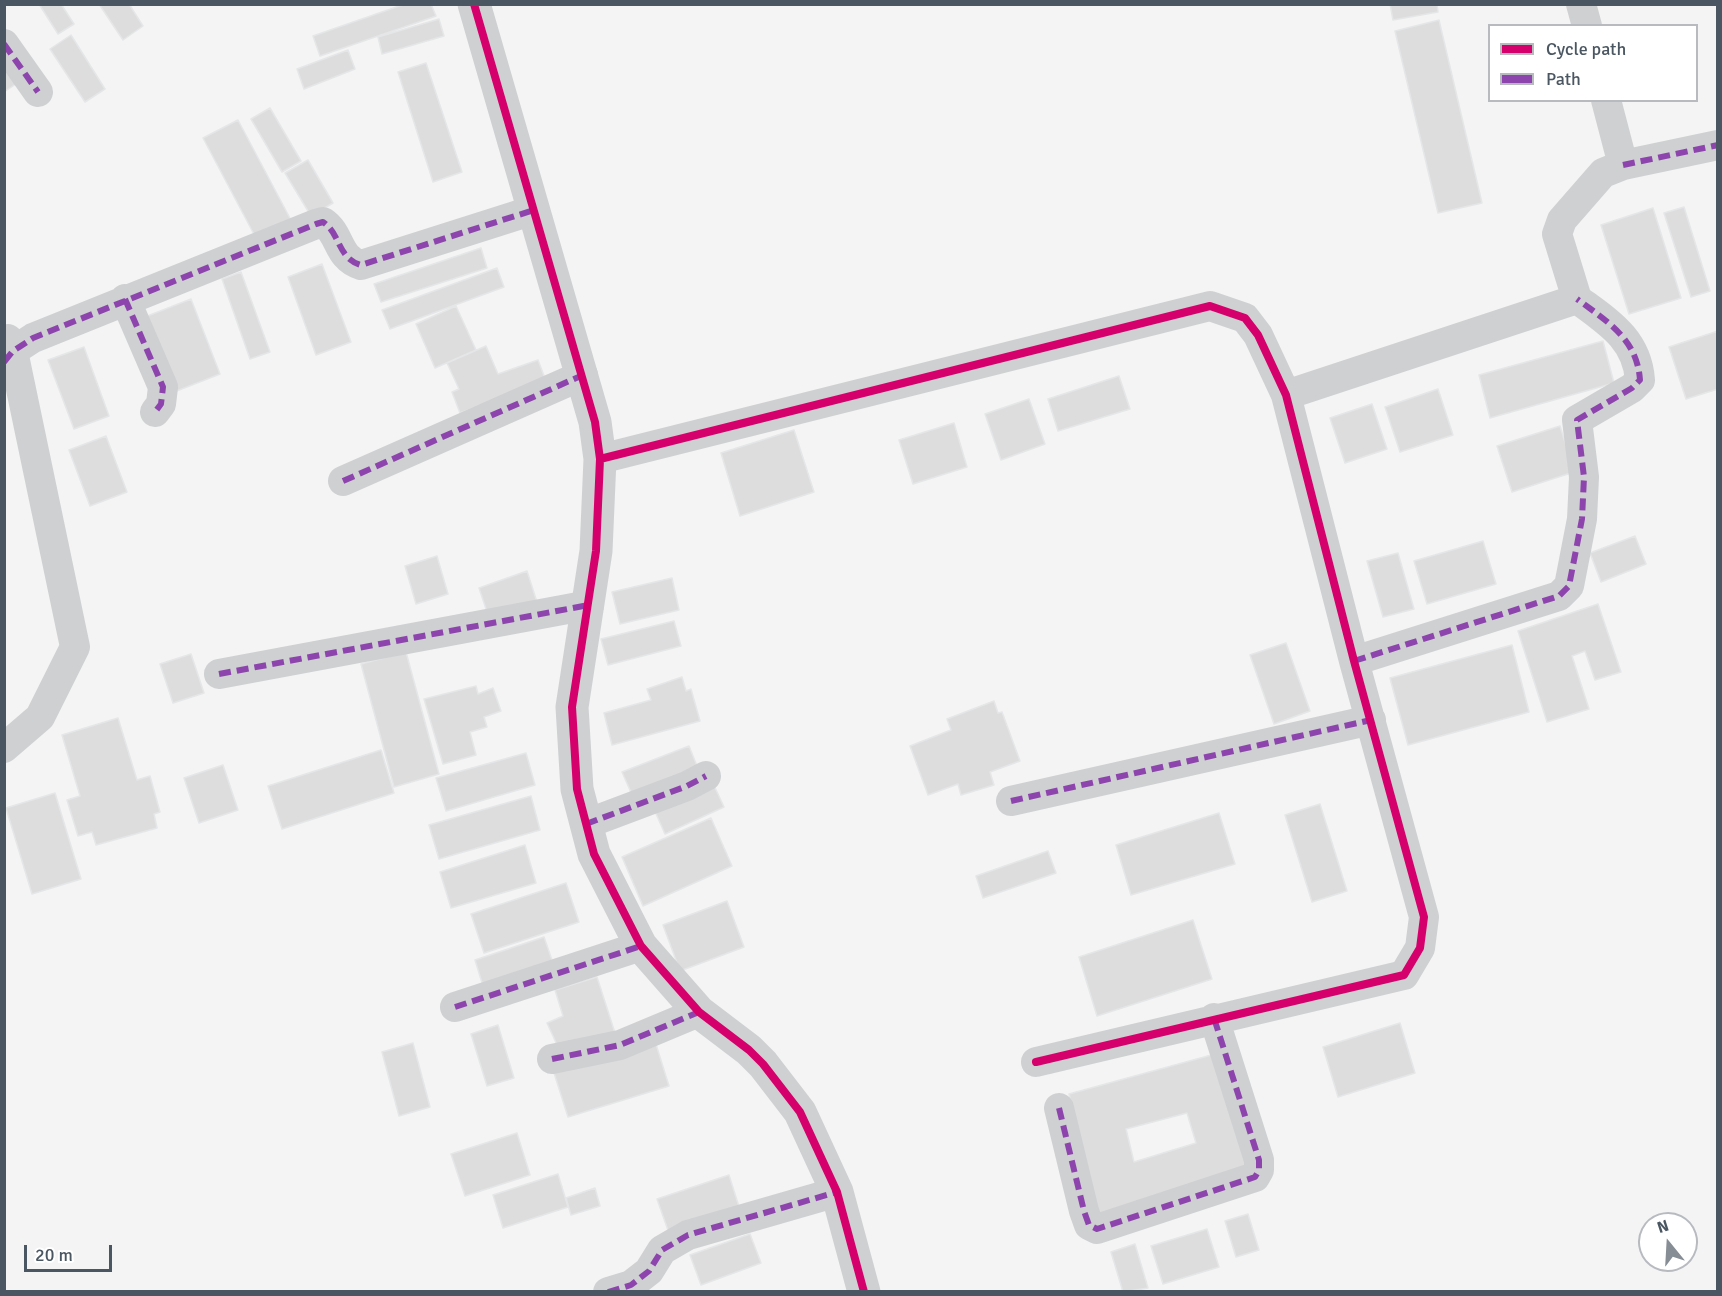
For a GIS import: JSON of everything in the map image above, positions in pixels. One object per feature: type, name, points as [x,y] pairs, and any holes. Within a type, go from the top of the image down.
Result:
[{"type":"street","points":[[474,4],[595,422],[600,459],[596,551],[572,706],[577,789],[594,854],[641,946],[699,1012],[749,1050],[801,1112],[837,1192],[864,1292]]},
{"type":"street","points":[[1581,4],[1586,24]]},
{"type":"street","points":[[4,44],[38,92]]},
{"type":"street","points":[[1607,102],[1623,165]]},
{"type":"street","points":[[1354,662],[1559,596],[1569,586],[1582,519],[1584,477],[1577,420],[1632,388],[1640,380],[1632,346],[1622,333],[1577,299],[1557,234],[1559,227],[1562,219],[1603,173],[1623,165],[1718,145]]},
{"type":"street","points":[[4,748],[40,717],[75,647],[7,348],[125,299],[323,222],[331,227],[340,250],[350,262],[361,265],[534,210]]},
{"type":"street","points":[[125,299],[163,387],[161,404],[155,412]]},
{"type":"street","points":[[1286,396],[1577,299]]},
{"type":"street","points":[[600,459],[1210,306],[1245,318],[1258,335],[1286,396],[1354,662],[1424,917],[1420,948],[1404,975],[1214,1018],[1036,1062]]},
{"type":"street","points":[[343,481],[583,375]]},
{"type":"street","points":[[219,674],[589,604]]},
{"type":"street","points":[[1011,801],[1371,720]]},
{"type":"street","points":[[586,824],[687,786],[706,776]]},
{"type":"street","points":[[455,1007],[641,946]]},
{"type":"street","points":[[552,1059],[620,1045],[699,1012]]},
{"type":"street","points":[[1059,1108],[1084,1211],[1089,1225],[1097,1228],[1255,1177],[1259,1170],[1259,1160],[1214,1018]]},
{"type":"street","points":[[608,1292],[631,1285],[649,1271],[662,1250],[688,1235],[837,1192]]},
{"type":"building","points":[[39,4],[61,4],[74,24],[58,34]]},
{"type":"building","points":[[99,4],[129,4],[143,26],[123,40]]},
{"type":"building","points":[[405,4],[431,4],[436,16],[320,56],[313,36]]},
{"type":"building","points":[[1390,4],[1437,4],[1438,12],[1393,20]]},
{"type":"building","points":[[439,19],[444,36],[382,54],[378,37]]},
{"type":"building","points":[[1439,20],[1482,203],[1438,213],[1395,31]]},
{"type":"building","points":[[71,35],[105,89],[85,102],[50,49]]},
{"type":"building","points":[[348,50],[355,69],[304,89],[297,69]]},
{"type":"building","points":[[4,62],[19,82],[4,92]]},
{"type":"building","points":[[426,63],[462,172],[433,182],[398,72]]},
{"type":"building","points":[[270,108],[301,161],[282,172],[251,119]]},
{"type":"building","points":[[238,120],[292,222],[257,240],[203,138]]},
{"type":"building","points":[[308,160],[333,203],[311,216],[285,173]]},
{"type":"building","points":[[1684,207],[1710,291],[1691,297],[1664,213]]},
{"type":"building","points":[[1653,208],[1681,298],[1629,314],[1601,225]]},
{"type":"building","points":[[481,248],[487,268],[381,302],[374,284]]},
{"type":"building","points":[[322,264],[351,342],[316,355],[288,277]]},
{"type":"building","points":[[497,268],[504,287],[390,329],[382,310]]},
{"type":"building","points":[[241,272],[270,352],[250,359],[222,279]]},
{"type":"building","points":[[191,299],[220,374],[174,392],[145,317]]},
{"type":"building","points":[[456,306],[476,350],[435,368],[416,324]]},
{"type":"building","points":[[1718,331],[1718,389],[1686,399],[1669,347]]},
{"type":"building","points":[[1603,341],[1614,383],[1490,418],[1479,375]]},
{"type":"building","points":[[486,346],[498,374],[538,360],[546,381],[460,413],[452,392],[459,389],[447,363]]},
{"type":"building","points":[[84,347],[109,416],[74,429],[48,360]]},
{"type":"building","points":[[1119,376],[1130,409],[1058,431],[1048,399]]},
{"type":"building","points":[[1438,389],[1453,435],[1400,452],[1385,407]]},
{"type":"building","points":[[1029,399],[1045,444],[1001,460],[985,414]]},
{"type":"building","points":[[1372,404],[1387,449],[1345,463],[1330,418]]},
{"type":"building","points":[[954,423],[967,467],[913,484],[899,440]]},
{"type":"building","points":[[1560,426],[1574,472],[1512,492],[1497,446]]},
{"type":"building","points":[[794,430],[814,492],[740,516],[721,453]]},
{"type":"building","points":[[106,436],[127,492],[90,506],[69,450]]},
{"type":"building","points":[[1635,536],[1646,564],[1601,582],[1590,553]]},
{"type":"building","points":[[1483,541],[1496,584],[1427,604],[1414,561]]},
{"type":"building","points":[[1398,553],[1414,609],[1383,617],[1367,561]]},
{"type":"building","points":[[437,556],[448,594],[416,604],[405,566]]},
{"type":"building","points":[[527,571],[537,602],[489,618],[479,588]]},
{"type":"building","points":[[672,578],[679,610],[620,624],[612,592]]},
{"type":"building","points":[[1598,604],[1621,672],[1595,680],[1585,651],[1572,656],[1589,709],[1547,722],[1518,631]]},
{"type":"building","points":[[674,621],[681,646],[608,665],[601,639]]},
{"type":"building","points":[[1286,643],[1310,711],[1274,724],[1250,655]]},
{"type":"building","points":[[1512,645],[1529,712],[1408,745],[1390,678]]},
{"type":"building","points":[[406,652],[439,774],[394,787],[361,664]]},
{"type":"building","points":[[191,654],[204,693],[173,703],[160,664]]},
{"type":"building","points":[[682,677],[686,691],[691,689],[700,721],[612,745],[604,713],[651,700],[647,689]]},
{"type":"building","points":[[476,686],[478,694],[493,688],[501,711],[484,717],[487,727],[470,732],[476,755],[443,764],[424,699]]},
{"type":"building","points":[[994,701],[998,713],[1002,712],[1020,761],[990,772],[994,785],[961,795],[958,784],[928,795],[910,746],[951,730],[947,719]]},
{"type":"building","points":[[118,718],[137,780],[150,776],[160,812],[154,814],[157,828],[96,845],[92,832],[78,836],[67,800],[80,796],[62,735]]},
{"type":"building","points":[[689,746],[699,771],[633,797],[622,772]]},
{"type":"building","points":[[381,750],[394,793],[282,829],[268,786]]},
{"type":"building","points":[[526,753],[535,785],[446,811],[436,778]]},
{"type":"building","points":[[223,765],[238,810],[199,823],[184,778]]},
{"type":"building","points":[[712,781],[724,807],[665,834],[653,807]]},
{"type":"building","points":[[55,793],[81,879],[32,894],[6,808]]},
{"type":"building","points":[[531,796],[540,830],[439,859],[429,825]]},
{"type":"building","points":[[1320,804],[1347,891],[1312,902],[1285,815]]},
{"type":"building","points":[[1219,813],[1235,864],[1131,895],[1116,845]]},
{"type":"building","points":[[711,818],[732,866],[643,906],[622,857]]},
{"type":"building","points":[[525,845],[536,883],[451,908],[440,872]]},
{"type":"building","points":[[1048,851],[1056,873],[983,898],[976,876]]},
{"type":"building","points":[[566,883],[579,922],[484,953],[471,914]]},
{"type":"building","points":[[727,901],[744,947],[680,971],[663,925]]},
{"type":"building","points":[[1193,920],[1212,979],[1097,1016],[1079,957]]},
{"type":"building","points":[[544,937],[553,963],[483,986],[475,960]]},
{"type":"building","points":[[597,977],[615,1033],[558,1047],[547,1023],[563,1016],[555,990]]},
{"type":"building","points":[[1400,1023],[1415,1073],[1338,1097],[1323,1047]]},
{"type":"building","points":[[498,1025],[514,1078],[487,1086],[471,1034]]},
{"type":"building","points":[[655,1041],[669,1086],[568,1117],[554,1073]]},
{"type":"building","points":[[413,1043],[430,1107],[399,1116],[382,1052]]},
{"type":"building","points":[[1215,1054],[1251,1173],[1099,1219],[1069,1094]],"holes":[[[1187,1113],[1196,1143],[1134,1162],[1126,1129]]]},
{"type":"building","points":[[517,1133],[530,1175],[465,1196],[451,1154]]},
{"type":"building","points":[[558,1174],[568,1207],[503,1228],[493,1195]]},
{"type":"building","points":[[729,1175],[741,1213],[670,1236],[657,1199]]},
{"type":"building","points":[[595,1188],[600,1206],[571,1215],[566,1198]]},
{"type":"building","points":[[1248,1214],[1259,1250],[1236,1257],[1225,1221]]},
{"type":"building","points":[[1207,1229],[1219,1267],[1163,1284],[1151,1246]]},
{"type":"building","points":[[750,1234],[761,1263],[701,1285],[690,1255]]},
{"type":"building","points":[[1135,1244],[1148,1288],[1123,1292],[1111,1252]]},
{"type":"marked path","points":[[4,44],[38,92]]},
{"type":"marked path","points":[[1623,165],[1718,145]]},
{"type":"marked path","points":[[4,362],[13,351],[33,338],[316,224],[323,222],[329,227],[347,257],[361,265],[534,210]]},
{"type":"marked path","points":[[125,299],[163,387],[161,404],[155,412]]},
{"type":"marked path","points":[[1354,661],[1559,596],[1569,586],[1582,519],[1584,477],[1577,420],[1632,388],[1640,380],[1638,366],[1627,342],[1610,324],[1577,299]]},
{"type":"marked path","points":[[343,481],[583,375]]},
{"type":"marked path","points":[[219,674],[589,605]]},
{"type":"marked path","points":[[1011,801],[1371,720]]},
{"type":"marked path","points":[[586,824],[687,786],[706,776]]},
{"type":"marked path","points":[[455,1007],[641,946]]},
{"type":"marked path","points":[[552,1059],[620,1045],[699,1012]]},
{"type":"marked path","points":[[1059,1108],[1084,1211],[1089,1225],[1097,1229],[1255,1177],[1259,1170],[1259,1160],[1214,1018]]},
{"type":"marked path","points":[[608,1292],[631,1285],[649,1271],[662,1250],[688,1235],[837,1192]]},
{"type":"cycle path","points":[[474,4],[595,422],[600,459],[596,551],[572,707],[577,789],[594,854],[641,946],[699,1012],[749,1050],[763,1064],[800,1112],[837,1192],[864,1292]]},
{"type":"cycle path","points":[[600,459],[1210,306],[1245,318],[1258,335],[1286,395],[1354,661],[1424,917],[1420,948],[1404,975],[1036,1062]]}]
